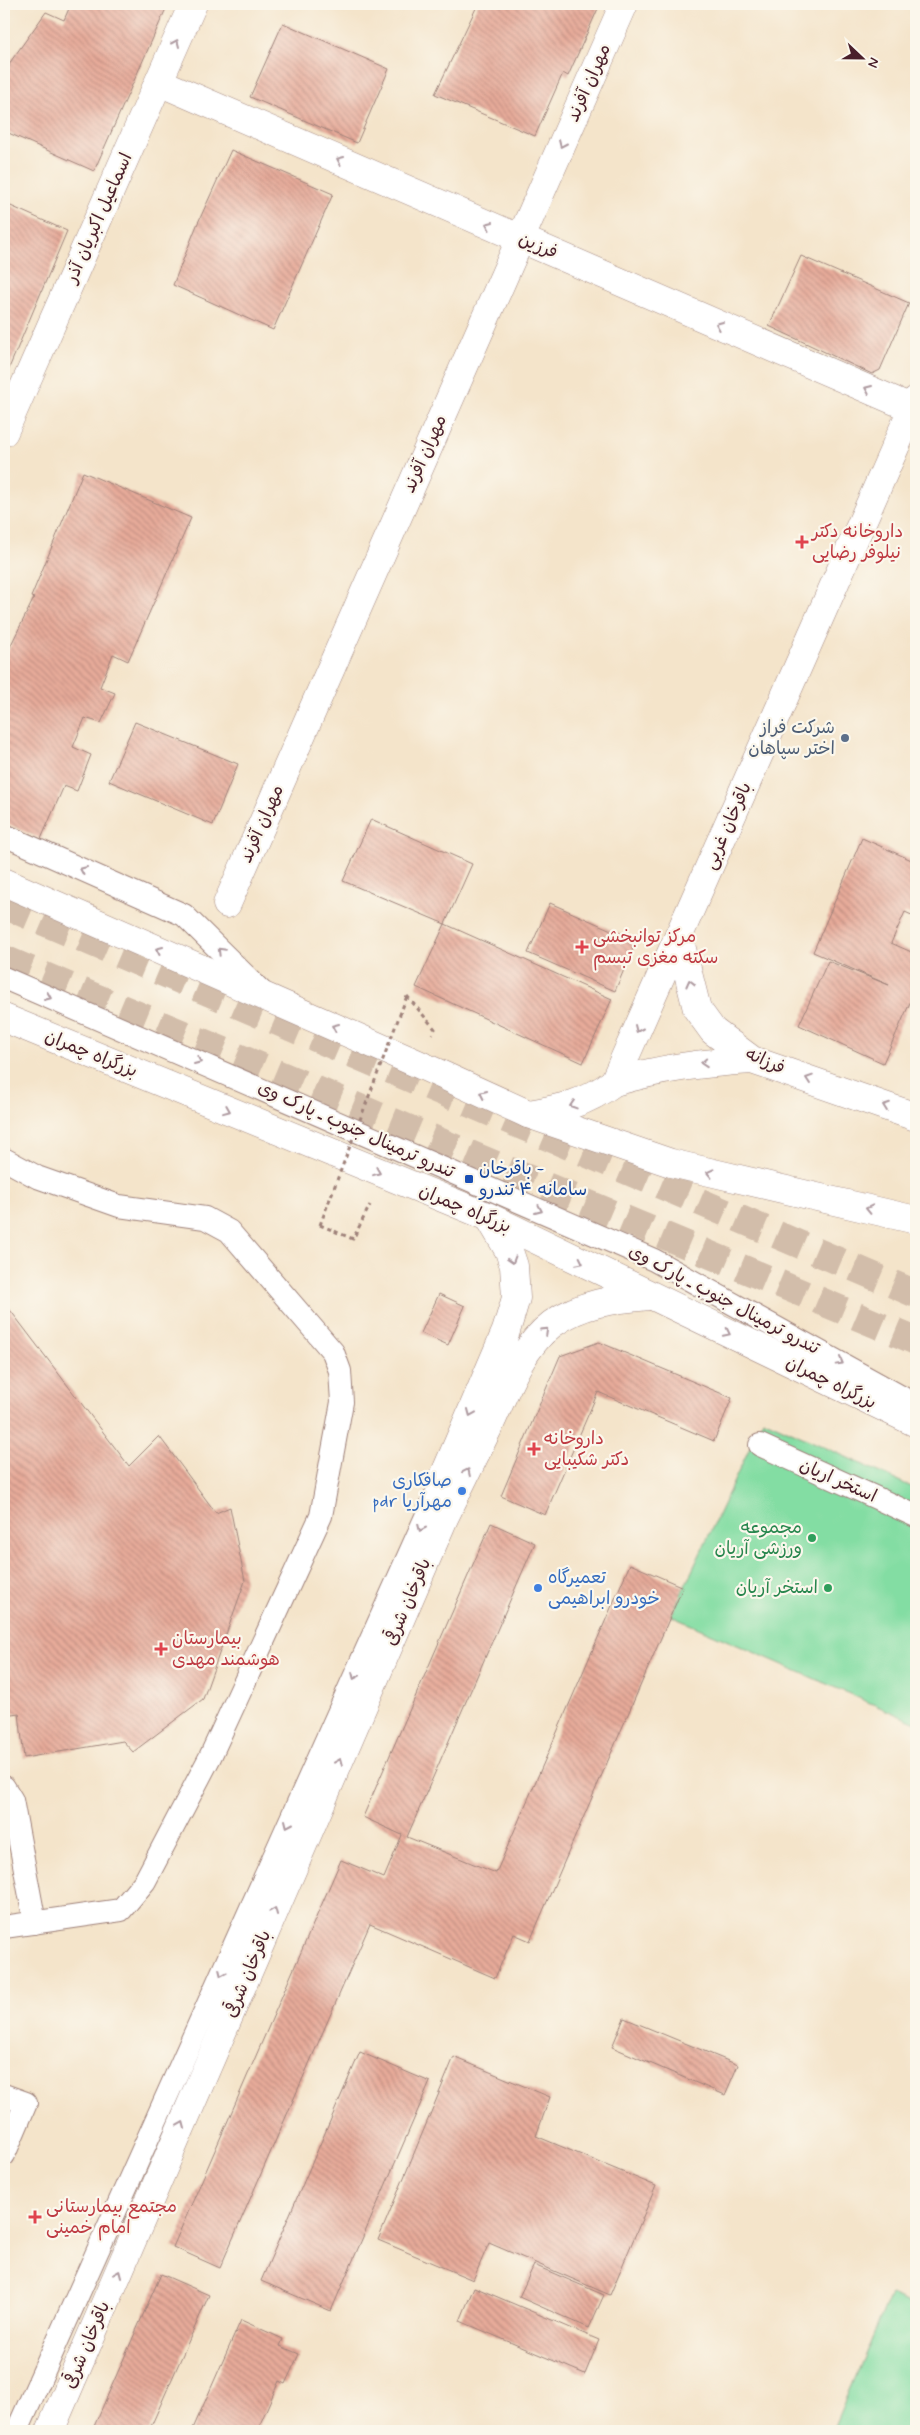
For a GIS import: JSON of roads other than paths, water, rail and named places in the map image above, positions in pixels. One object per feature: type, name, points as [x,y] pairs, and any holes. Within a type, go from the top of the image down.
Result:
[{"type":"main road","name":"اسماعیل اکبریان آذر","points":[[4,432],[193,4]]},
{"type":"main road","name":"مهران آفرند","points":[[227,904],[624,4]]},
{"type":"main road","name":"فرزین","points":[[159,82],[520,239],[915,407]]},
{"type":"main road","name":"باقرخان غربی","points":[[614,1082],[915,407]]},
{"type":"main road","points":[[4,882],[528,1114],[671,1163],[916,1220]]},
{"type":"main road","name":"فرزانه","points":[[680,937],[697,1009],[712,1031],[752,1060],[916,1118]]},
{"type":"main road","name":"بزرگراه چمران","points":[[4,1018],[385,1176],[490,1217],[649,1296],[916,1423]]},
{"type":"main road","points":[[528,1114],[570,1107],[585,1101],[614,1082],[653,1070],[691,1064],[752,1060]]},
{"type":"main road","points":[[446,1516],[441,1483],[506,1332],[516,1298],[514,1266],[509,1252],[490,1217]]},
{"type":"main road","name":"باقرخان شرقی","points":[[50,2431],[446,1516],[514,1374],[534,1342],[552,1324],[587,1306],[602,1301],[649,1296]]},
{"type":"lane","points":[[4,835],[184,915],[268,998]]},
{"type":"lane","name":"تندرو ترمینال جنوب ـ پارک وی","points":[[4,978],[654,1260],[916,1405]]},
{"type":"lane","points":[[4,1159],[37,1177],[120,1206],[205,1218],[229,1231],[333,1352],[340,1371],[342,1402],[321,1516],[210,1757],[145,1881],[120,1910],[4,1927]]},
{"type":"lane","name":"استخر اریان","points":[[760,1445],[916,1516]]},
{"type":"lane","points":[[17,2431],[441,1483]]},
{"type":"lane","points":[[4,1788],[12,1800],[35,1923]]},
{"type":"lane","points":[[4,2094],[26,2103],[4,2155]]},
{"type":"tunnel","points":[[4,905],[916,1294]]},
{"type":"tunnel","points":[[4,959],[916,1341]]},
{"type":"place","name":"داروخانه دکتر نیلوفر رضایی","points":[[802,542]]},
{"type":"place","name":"شرکت فراز اختر سپاهان","points":[[845,738]]},
{"type":"place","name":"مرکز توانبخشی سکته مغزی تبسم","points":[[582,947]]},
{"type":"place","name":"باقرخان - سامانه ۴ تندرو","points":[[469,1179]]},
{"type":"place","name":"داروخانه دکتر شکیبایی","points":[[534,1449]]},
{"type":"place","name":"صافکاری pdr مهرآریا","points":[[462,1491]]},
{"type":"place","name":"مجموعه ورزشی آریان","points":[[812,1538]]},
{"type":"place","name":"تعمیرگاه خودرو ابراهیمی","points":[[538,1588]]},
{"type":"place","name":"استخر آریان","points":[[828,1588]]},
{"type":"place","name":"بیمارستان هوشمند مهدی","points":[[161,1649]]},
{"type":"place","name":"مجتمع بیمارستانی امام خمینی","points":[[35,2217]]}]
